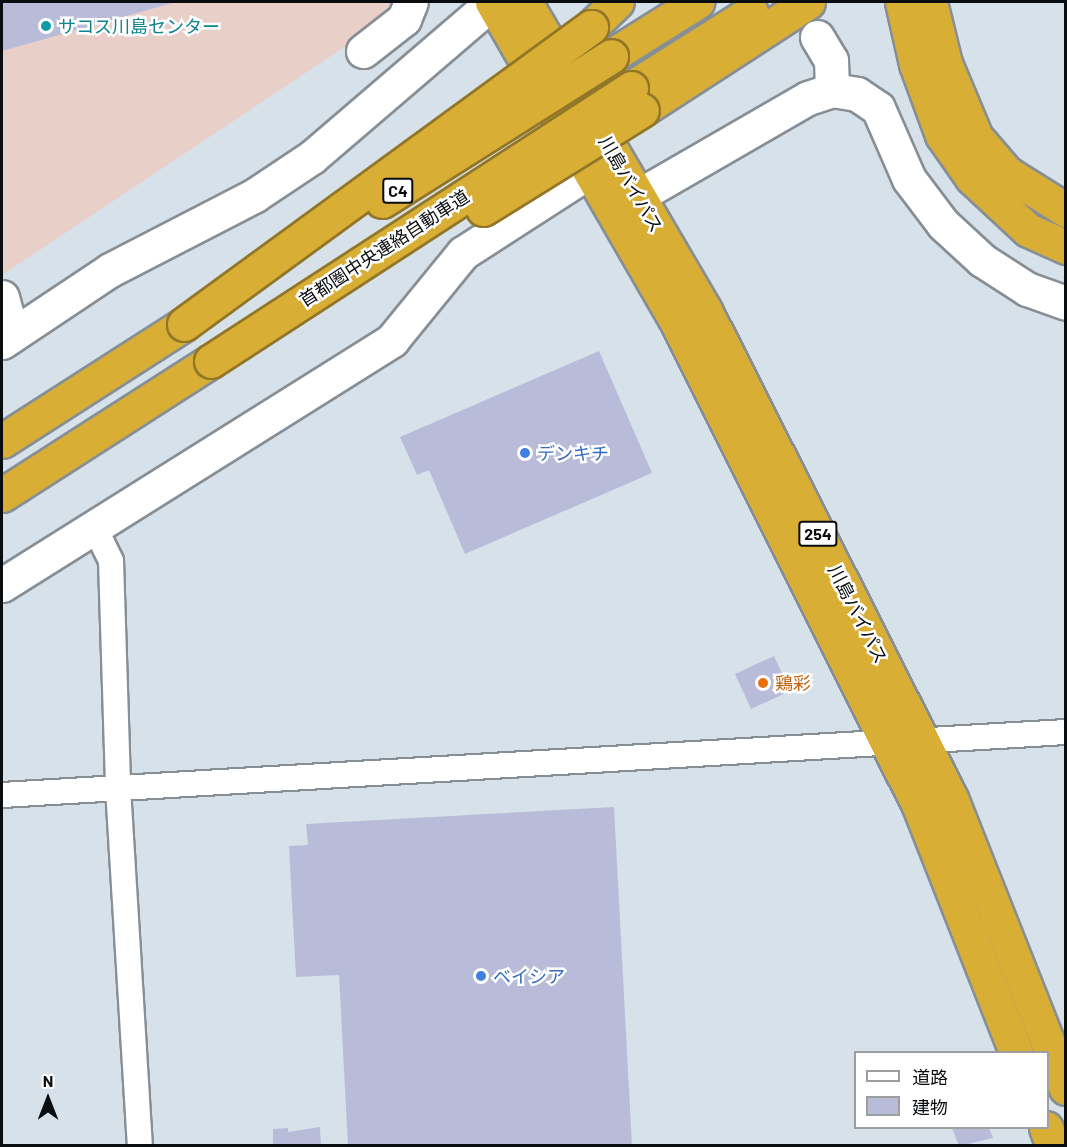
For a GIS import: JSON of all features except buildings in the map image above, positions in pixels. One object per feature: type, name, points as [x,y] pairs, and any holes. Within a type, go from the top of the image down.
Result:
[{"type":"highway","name":"川島バイパス","points":[[493,2],[588,172],[675,319],[919,806],[1015,1051]]},
{"type":"highway","name":"川島バイパス","points":[[525,2],[706,312],[951,798],[1065,1088]]},
{"type":"highway","points":[[184,324],[591,27],[617,2]]},
{"type":"highway","name":"C4","points":[[2,441],[697,2]]},
{"type":"highway","name":"首都圏中央連絡自動車道","points":[[2,495],[332,282],[637,99],[767,2]]},
{"type":"highway","name":"C4","points":[[637,99],[808,2]]},
{"type":"highway","points":[[902,2],[916,64],[942,135],[972,178],[1028,230],[1065,247]]},
{"type":"highway","points":[[930,2],[945,63],[976,137],[1006,173],[1065,210]]},
{"type":"highway","points":[[1046,1129],[1053,1146]]},
{"type":"street","points":[[363,51],[404,19],[411,2]]},
{"type":"street","points":[[2,297],[7,338],[110,270],[255,195],[312,157],[493,2]]},
{"type":"street","points":[[816,38],[831,60],[832,90]]},
{"type":"street","points":[[638,196],[808,98],[832,90],[857,94],[878,108],[909,179],[943,224],[982,260],[1027,289],[1065,303]]},
{"type":"street","points":[[2,585],[392,340],[463,253],[588,172]]},
{"type":"street","points":[[94,526],[111,561],[118,788],[140,1146]]},
{"type":"street","points":[[2,795],[886,740],[1065,732]]},
{"type":"shaded area","points":[[2,2],[397,2],[395,8],[355,40],[2,275]]},
{"type":"place","name":"サコス川島センター","points":[[46,26]]},
{"type":"place","name":"デンキチ","points":[[525,453]]},
{"type":"place","name":"鶏彩","points":[[763,683]]},
{"type":"place","name":"ベイシア","points":[[481,976]]}]
